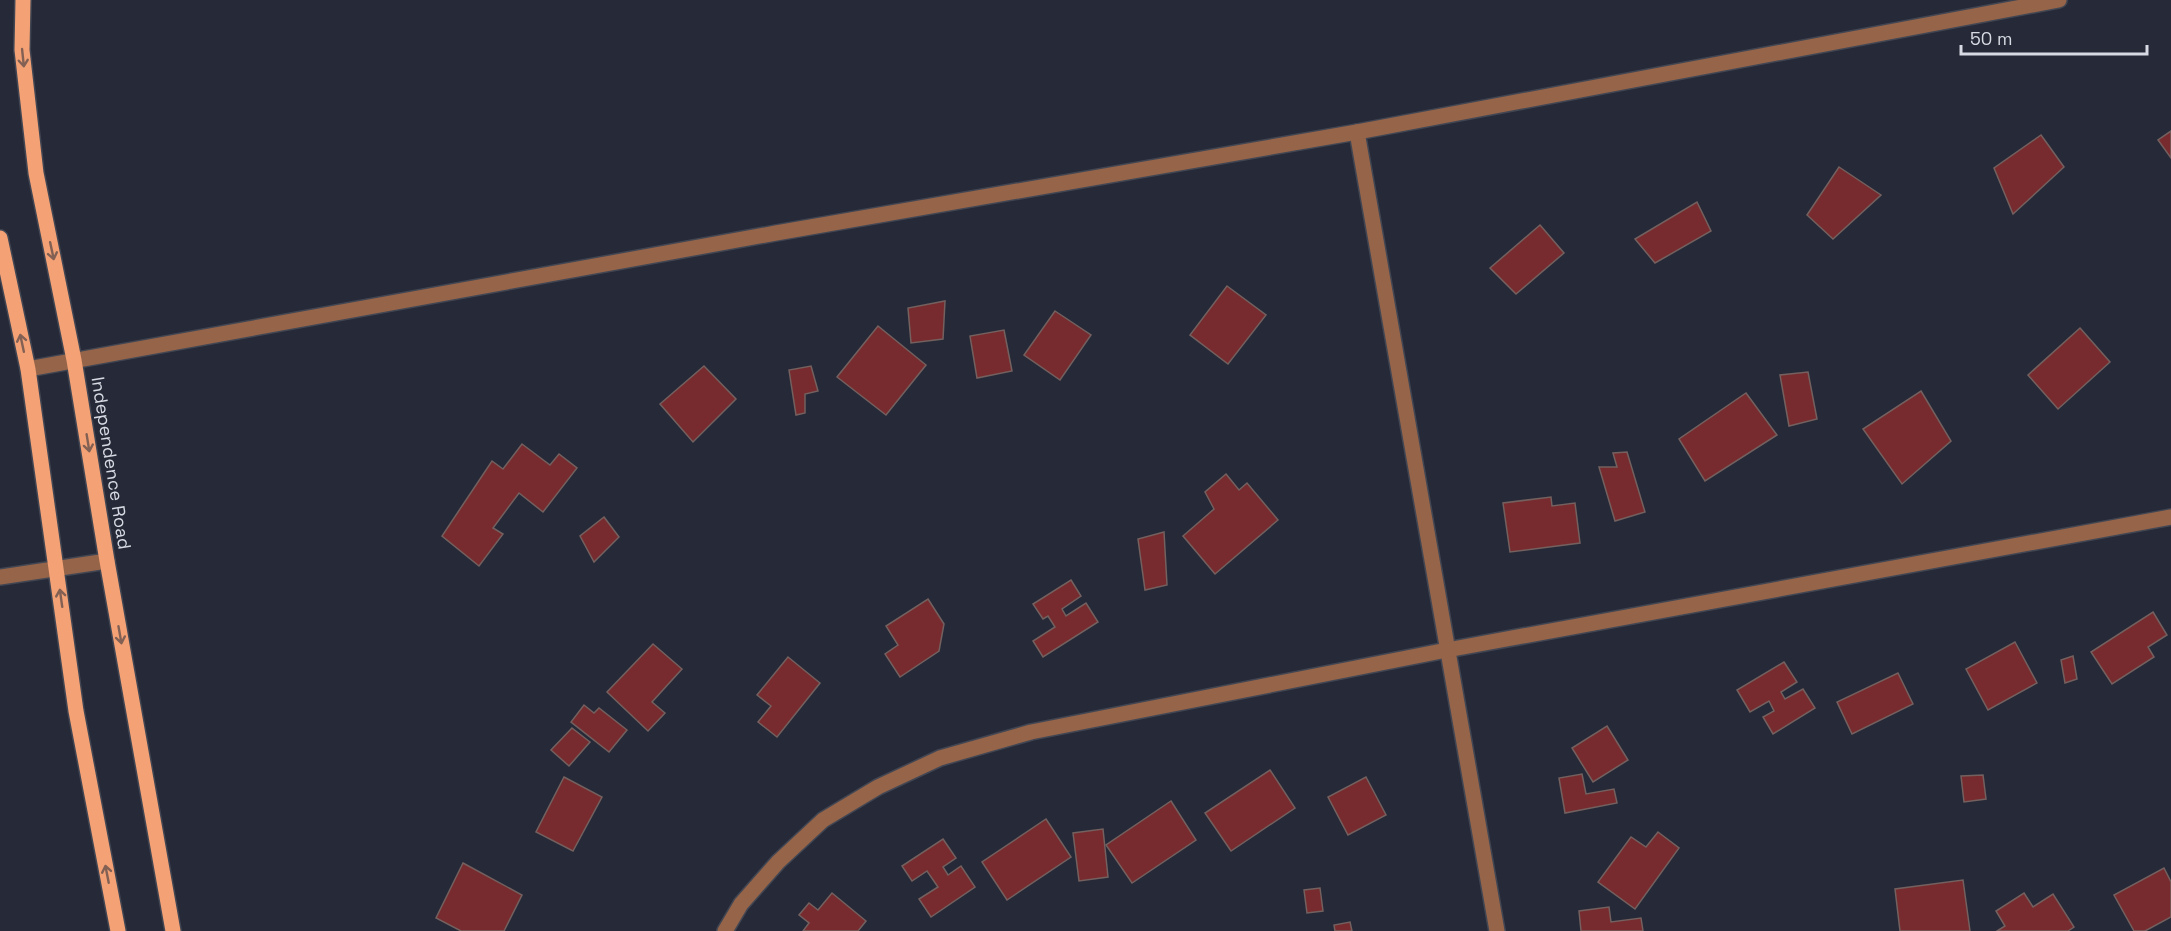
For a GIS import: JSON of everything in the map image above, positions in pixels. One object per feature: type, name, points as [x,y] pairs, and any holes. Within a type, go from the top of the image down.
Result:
[{"type":"main road","name":"Independence Road","points":[[23,0],[22,50],[36,173],[74,360],[107,561],[173,931]]},
{"type":"main road","points":[[0,238],[28,369],[76,711],[118,931]]},
{"type":"street","points":[[28,369],[788,231],[1357,132],[2015,4],[2059,0]]},
{"type":"street","points":[[1357,132],[1497,931]]},
{"type":"street","points":[[724,931],[741,904],[823,820],[878,787],[940,758],[1031,732],[1093,718],[1447,650],[2171,517]]},
{"type":"street","points":[[0,577],[107,561]]},
{"type":"building","points":[[2171,131],[2171,158],[2158,140]]},
{"type":"building","points":[[2041,135],[2064,167],[2013,214],[1994,168]]},
{"type":"building","points":[[1839,167],[1881,195],[1833,239],[1807,215]]},
{"type":"building","points":[[1697,202],[1711,231],[1655,263],[1635,239]]},
{"type":"building","points":[[1540,225],[1564,253],[1516,294],[1490,268]]},
{"type":"building","points":[[1227,286],[1266,315],[1228,364],[1190,335]]},
{"type":"building","points":[[945,301],[943,339],[911,343],[908,308]]},
{"type":"building","points":[[1055,311],[1091,335],[1060,380],[1024,355]]},
{"type":"building","points":[[878,326],[926,365],[886,415],[837,377]]},
{"type":"building","points":[[2080,328],[2110,362],[2058,409],[2028,375]]},
{"type":"building","points":[[1004,330],[1012,371],[977,378],[970,336]]},
{"type":"building","points":[[704,366],[736,399],[693,442],[660,404]]},
{"type":"building","points":[[811,366],[818,391],[805,394],[805,413],[796,415],[789,370]]},
{"type":"building","points":[[1808,372],[1817,419],[1789,426],[1780,375]]},
{"type":"building","points":[[1921,391],[1951,441],[1902,484],[1863,429]]},
{"type":"building","points":[[1746,393],[1777,435],[1705,481],[1679,439]]},
{"type":"building","points":[[522,444],[550,465],[559,454],[577,468],[543,512],[519,493],[493,528],[503,534],[479,566],[442,536],[492,461],[503,469]]},
{"type":"building","points":[[1627,452],[1645,512],[1615,521],[1599,467],[1617,467],[1613,453]]},
{"type":"building","points":[[1226,474],[1239,490],[1247,483],[1278,520],[1215,574],[1183,536],[1214,509],[1205,492]]},
{"type":"building","points":[[1551,497],[1552,506],[1575,503],[1580,543],[1510,552],[1503,503]]},
{"type":"building","points":[[604,517],[619,537],[594,562],[580,536]]},
{"type":"building","points":[[1164,532],[1167,585],[1145,590],[1138,539]]},
{"type":"building","points":[[1071,580],[1081,596],[1062,609],[1066,616],[1086,603],[1098,622],[1043,657],[1033,641],[1055,627],[1048,616],[1043,619],[1033,604]]},
{"type":"building","points":[[928,599],[944,624],[939,651],[900,677],[885,654],[898,645],[886,626]]},
{"type":"building","points":[[2153,612],[2167,635],[2148,647],[2154,657],[2112,684],[2091,652]]},
{"type":"building","points":[[2015,642],[2037,683],[1988,710],[1966,669]]},
{"type":"building","points":[[653,644],[682,669],[652,702],[665,713],[648,731],[607,692]]},
{"type":"building","points":[[2073,656],[2077,679],[2065,683],[2061,660]]},
{"type":"building","points":[[788,657],[820,683],[777,737],[758,722],[771,706],[757,695]]},
{"type":"building","points":[[1784,662],[1797,682],[1781,692],[1785,699],[1803,689],[1815,708],[1773,734],[1763,717],[1774,711],[1769,701],[1750,712],[1737,690]]},
{"type":"building","points":[[1898,673],[1913,704],[1852,734],[1837,702]]},
{"type":"building","points":[[584,705],[594,713],[599,708],[627,730],[609,752],[571,722]]},
{"type":"building","points":[[1607,726],[1628,760],[1593,782],[1572,748]]},
{"type":"building","points":[[572,728],[590,742],[569,766],[551,750]]},
{"type":"building","points":[[1270,770],[1295,808],[1231,851],[1205,813]]},
{"type":"building","points":[[1582,774],[1586,794],[1614,789],[1617,803],[1565,813],[1559,778]]},
{"type":"building","points":[[1983,775],[1986,799],[1964,802],[1961,776]]},
{"type":"building","points":[[564,777],[602,797],[573,851],[536,832]]},
{"type":"building","points":[[1366,777],[1386,815],[1348,835],[1328,797]]},
{"type":"building","points":[[1171,801],[1196,840],[1132,883],[1106,845]]},
{"type":"building","points":[[1046,819],[1071,857],[1007,900],[982,862]]},
{"type":"building","points":[[1103,829],[1108,877],[1079,881],[1073,833]]},
{"type":"building","points":[[1658,832],[1679,848],[1635,909],[1598,882],[1631,837],[1646,847]]},
{"type":"building","points":[[943,839],[956,858],[943,867],[948,875],[961,866],[975,887],[931,917],[919,899],[938,887],[927,871],[912,881],[902,866]]},
{"type":"building","points":[[463,863],[522,895],[504,931],[461,931],[436,918]]},
{"type":"building","points":[[2164,868],[2171,882],[2171,917],[2145,931],[2134,931],[2114,895]]},
{"type":"building","points":[[1963,880],[1970,931],[1900,931],[1895,889]]},
{"type":"building","points":[[1320,888],[1323,911],[1307,913],[1304,890]]},
{"type":"building","points":[[832,893],[866,921],[858,931],[803,931],[809,923],[799,915],[809,903],[818,910]]},
{"type":"building","points":[[2024,893],[2033,907],[2053,894],[2074,927],[2068,931],[1997,931],[2005,926],[1996,911]]},
{"type":"building","points":[[1609,907],[1611,922],[1641,918],[1643,931],[1581,931],[1579,911]]},
{"type":"building","points":[[1350,922],[1352,931],[1335,931],[1334,925]]}]
